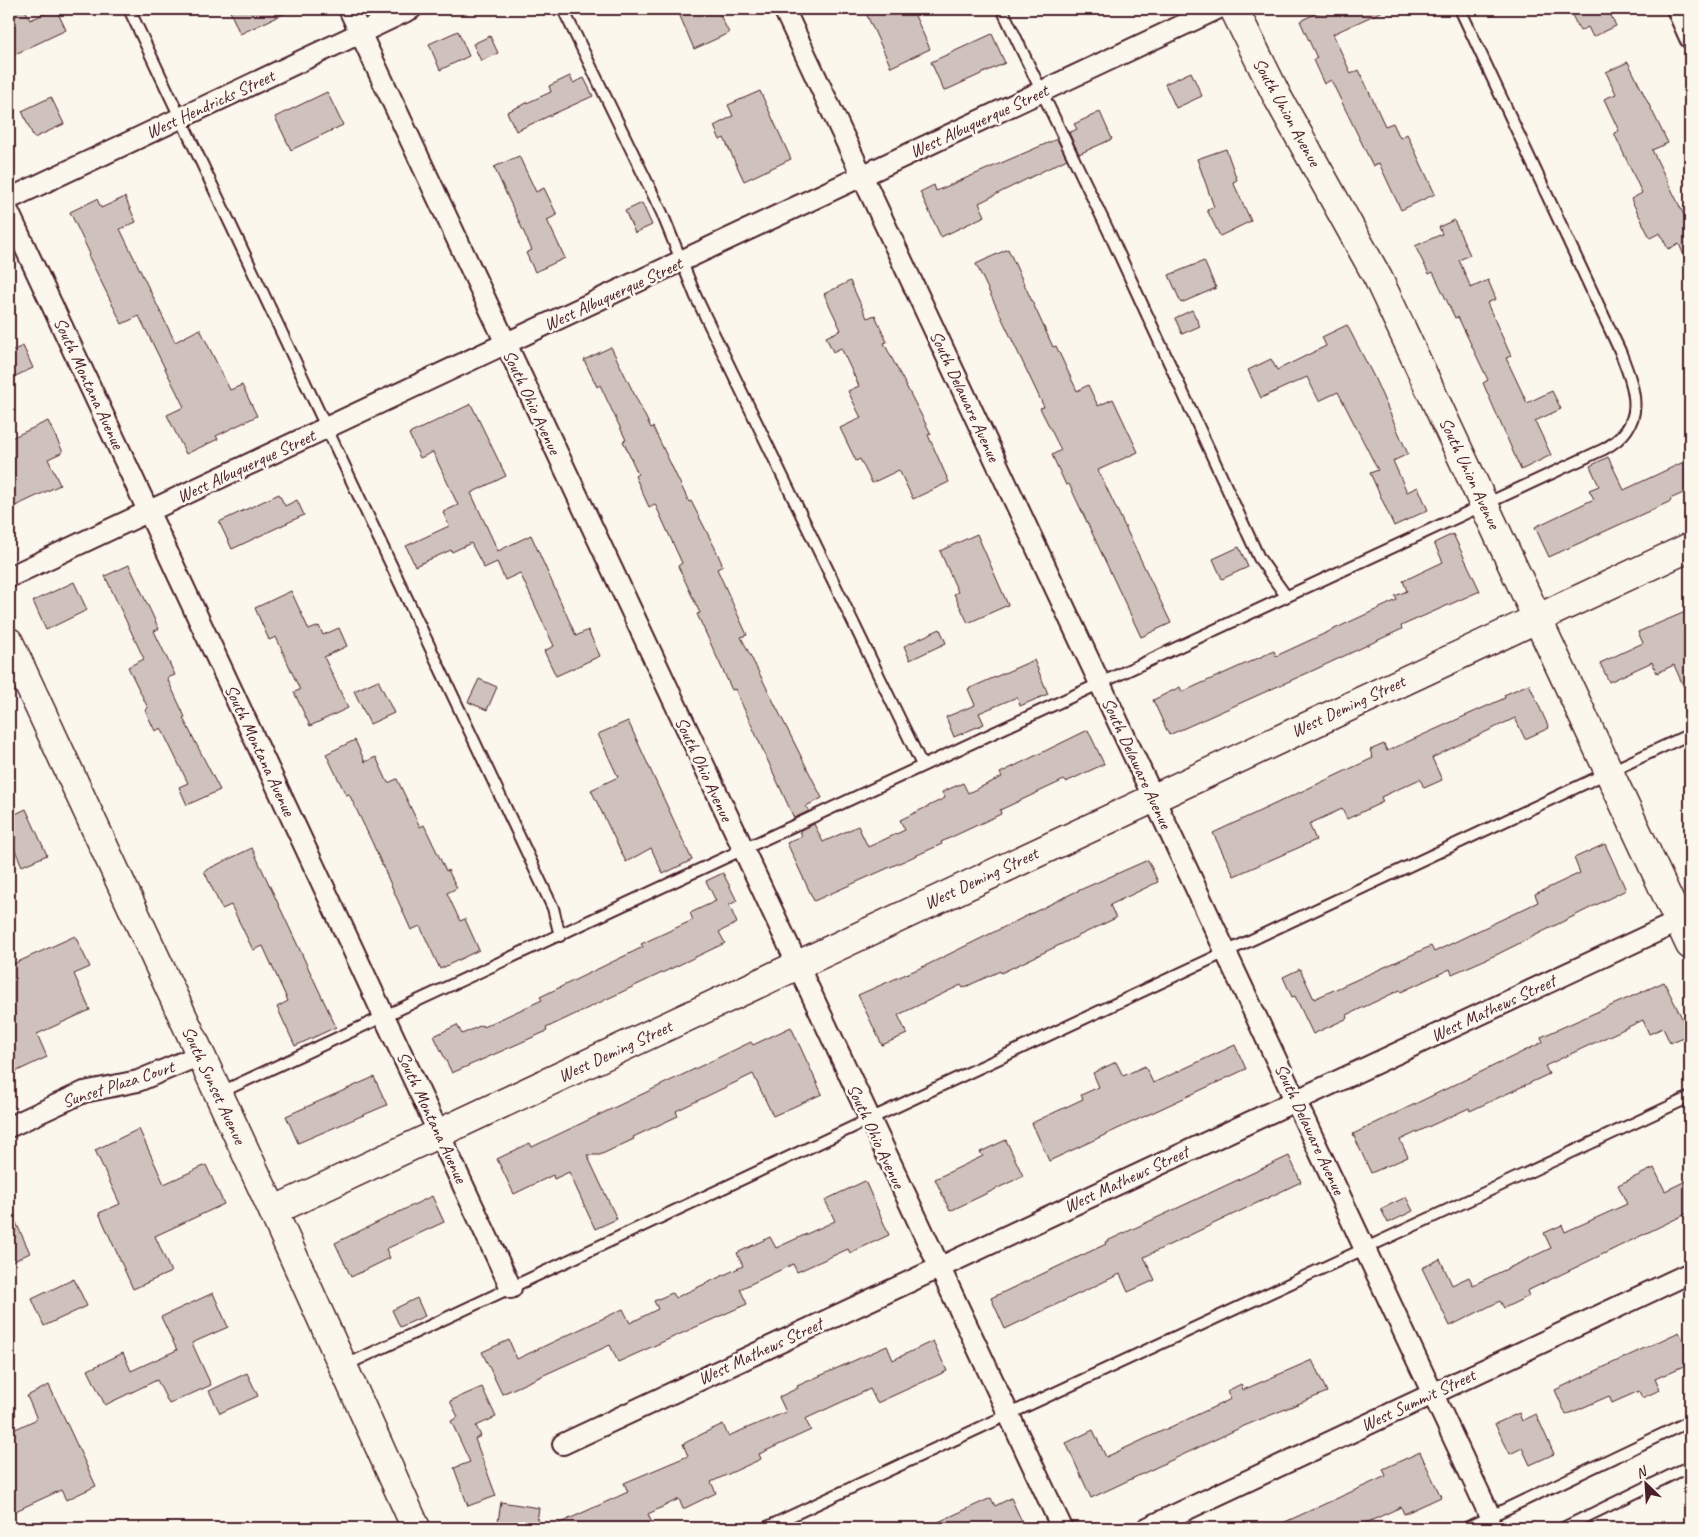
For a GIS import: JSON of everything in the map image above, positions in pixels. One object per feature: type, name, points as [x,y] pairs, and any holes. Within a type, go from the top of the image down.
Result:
[{"type":"main road","name":"South Union Avenue","points":[[1234,9],[1278,98],[1365,251],[1609,771],[1684,918],[1690,945]]},
{"type":"main road","name":"West Deming Street","points":[[272,1211],[1690,547]]},
{"type":"main road","name":"South Sunset Avenue","points":[[9,642],[416,1528]]},
{"type":"street","name":"South Ohio Avenue","points":[[349,9],[869,1121],[1062,1528]]},
{"type":"street","name":"West Hendricks Street","points":[[9,199],[411,9]]},
{"type":"street","name":"South Delaware Avenue","points":[[784,9],[1490,1516]]},
{"type":"street","name":"West Albuquerque Street","points":[[9,577],[1216,9]]},
{"type":"street","points":[[1677,9],[1690,38]]},
{"type":"street","name":"South Montana Avenue","points":[[9,213],[511,1288]]},
{"type":"street","name":"West Mathews Street","points":[[563,1444],[1684,918]]},
{"type":"street","name":"Sunset Plaza Court","points":[[9,1127],[84,1092],[138,1081],[200,1055]]},
{"type":"street","name":"West Summit Street","points":[[1147,1528],[1690,1273]]},
{"type":"lane","points":[[129,9],[553,908],[560,936]]},
{"type":"lane","points":[[563,9],[662,213],[696,297],[922,765]]},
{"type":"lane","points":[[1002,9],[1108,230],[1259,558],[1286,596]]},
{"type":"lane","points":[[218,1094],[743,851],[1099,682],[1616,442],[1630,427],[1636,403],[1620,351],[1460,9]]},
{"type":"lane","points":[[343,1366],[869,1121],[1690,734]]},
{"type":"lane","points":[[765,1528],[1690,1097]]},
{"type":"lane","points":[[1466,1528],[1690,1420]]},
{"type":"lane","points":[[1563,1528],[1690,1466]]},
{"type":"building","points":[[17,9],[25,9],[30,20],[56,9],[66,30],[9,57],[9,13]]},
{"type":"building","points":[[229,9],[294,9],[240,34]]},
{"type":"building","points":[[677,9],[717,9],[729,33],[694,49]]},
{"type":"building","points":[[864,9],[912,9],[930,49],[891,67]]},
{"type":"building","points":[[1325,9],[1387,9],[1333,34],[1351,74],[1359,70],[1385,126],[1393,123],[1400,138],[1407,134],[1435,194],[1401,210],[1379,163],[1373,166],[1331,80],[1324,84],[1313,60],[1317,58],[1300,21]]},
{"type":"building","points":[[1569,9],[1608,9],[1616,26],[1593,37],[1588,27],[1580,31]]},
{"type":"building","points":[[458,31],[469,56],[440,70],[429,44]]},
{"type":"building","points":[[992,34],[1005,63],[944,91],[931,62]]},
{"type":"building","points":[[490,36],[498,53],[481,61],[473,44]]},
{"type":"building","points":[[1628,62],[1668,143],[1652,150],[1684,215],[1690,211],[1690,269],[1679,244],[1668,249],[1660,233],[1650,238],[1631,199],[1642,193],[1614,133],[1619,131],[1604,99],[1616,94],[1606,72]]},
{"type":"building","points":[[1191,72],[1202,96],[1176,108],[1165,84]]},
{"type":"building","points":[[570,76],[573,83],[584,78],[593,96],[516,131],[507,112],[551,92],[549,86]]},
{"type":"building","points":[[760,91],[791,159],[744,181],[724,138],[720,140],[714,126],[733,116],[728,105]]},
{"type":"building","points":[[327,92],[343,125],[291,150],[275,117]]},
{"type":"building","points":[[51,97],[64,124],[34,138],[22,111]]},
{"type":"building","points":[[1100,112],[1112,139],[1079,154],[1069,133],[1077,129],[1074,124]]},
{"type":"building","points":[[1057,139],[1067,159],[979,203],[985,216],[941,237],[920,192],[934,185],[936,191]]},
{"type":"building","points":[[1226,149],[1237,180],[1233,182],[1251,221],[1220,236],[1207,210],[1214,207],[1197,159]]},
{"type":"building","points":[[519,156],[536,192],[544,188],[557,215],[547,220],[565,258],[535,272],[526,253],[532,250],[494,167]]},
{"type":"building","points":[[125,197],[136,222],[120,229],[175,342],[200,329],[230,390],[242,385],[257,416],[216,436],[218,439],[186,454],[167,415],[184,407],[139,316],[122,324],[88,255],[90,254],[70,212],[97,199],[101,208]]},
{"type":"building","points":[[642,203],[652,225],[635,233],[625,211]]},
{"type":"building","points":[[1454,220],[1470,255],[1459,260],[1471,288],[1488,280],[1496,299],[1487,303],[1511,356],[1506,358],[1527,403],[1552,391],[1561,409],[1535,421],[1551,455],[1521,470],[1483,383],[1488,380],[1458,317],[1455,318],[1433,272],[1429,274],[1415,246],[1442,234],[1439,227]]},
{"type":"building","points":[[1008,249],[1053,347],[1056,346],[1077,391],[1088,385],[1098,406],[1113,399],[1138,452],[1098,470],[1171,623],[1141,637],[1069,484],[1066,485],[1052,455],[1061,450],[1040,408],[1044,407],[976,264]]},
{"type":"building","points":[[1204,261],[1216,288],[1181,303],[1169,275]]},
{"type":"building","points":[[850,281],[867,318],[875,315],[887,342],[884,343],[931,434],[928,435],[949,482],[913,499],[899,470],[872,483],[860,459],[856,461],[840,428],[861,418],[848,391],[859,386],[841,348],[833,352],[826,337],[841,330],[824,294]]},
{"type":"building","points":[[1192,310],[1200,326],[1182,334],[1175,318]]},
{"type":"building","points":[[1347,325],[1374,377],[1408,454],[1393,461],[1407,492],[1418,487],[1428,510],[1394,526],[1370,473],[1378,470],[1338,392],[1319,401],[1307,377],[1261,398],[1248,370],[1271,359],[1277,370],[1326,346],[1322,337]]},
{"type":"building","points":[[23,346],[33,368],[9,379],[9,352]]},
{"type":"building","points":[[611,347],[651,428],[653,427],[689,502],[691,501],[715,548],[723,566],[717,569],[747,635],[741,637],[822,798],[806,806],[809,811],[794,818],[735,689],[732,690],[697,614],[700,613],[678,566],[682,563],[655,504],[649,507],[635,476],[638,474],[623,441],[626,440],[600,385],[597,387],[584,360]]},
{"type":"building","points":[[471,404],[506,476],[471,493],[498,551],[531,535],[576,636],[588,630],[600,656],[556,676],[544,651],[554,646],[520,573],[505,580],[497,562],[484,568],[471,543],[415,566],[406,546],[449,526],[443,512],[458,505],[433,452],[420,458],[409,434]]},
{"type":"building","points":[[48,421],[63,452],[48,459],[60,485],[9,509],[9,439]]},
{"type":"building","points":[[1608,457],[1624,490],[1690,459],[1690,490],[1670,499],[1671,501],[1549,557],[1535,527],[1594,499],[1589,490],[1599,486],[1590,466]]},
{"type":"building","points":[[279,494],[285,506],[297,500],[304,515],[232,549],[219,522]]},
{"type":"building","points":[[977,534],[1008,605],[968,623],[954,594],[958,592],[940,551]]},
{"type":"building","points":[[1453,534],[1480,591],[1401,626],[1402,629],[1312,671],[1169,735],[1153,700],[1180,687],[1182,692],[1274,651],[1276,656],[1397,600],[1395,596],[1407,591],[1403,581],[1443,562],[1434,543]]},
{"type":"building","points":[[1239,547],[1248,567],[1222,579],[1213,559]]},
{"type":"building","points":[[129,565],[159,629],[154,631],[175,675],[167,678],[185,717],[183,718],[220,790],[187,805],[179,787],[188,783],[161,728],[155,731],[145,710],[148,708],[128,667],[144,659],[105,576]]},
{"type":"building","points":[[74,582],[87,610],[46,630],[33,601]]},
{"type":"building","points":[[291,591],[309,630],[319,626],[323,635],[339,628],[347,646],[324,657],[348,708],[310,726],[294,692],[300,690],[276,637],[269,640],[255,608]]},
{"type":"building","points":[[1690,610],[1690,701],[1674,665],[1657,673],[1652,662],[1609,682],[1600,663],[1643,643],[1638,632]]},
{"type":"building","points":[[940,629],[946,643],[910,660],[904,646]]},
{"type":"building","points":[[1034,660],[1048,694],[1020,706],[1017,697],[979,713],[984,724],[954,737],[946,717],[975,705],[968,689]]},
{"type":"building","points":[[479,679],[497,687],[487,710],[468,702]]},
{"type":"building","points":[[378,680],[394,713],[370,724],[354,691]]},
{"type":"building","points":[[1529,684],[1549,728],[1525,739],[1515,718],[1432,758],[1442,780],[1424,788],[1420,779],[1381,797],[1383,802],[1347,819],[1342,809],[1309,824],[1316,840],[1234,876],[1213,833],[1373,758],[1370,750],[1384,744],[1387,751],[1505,698],[1504,695]]},
{"type":"building","points":[[628,721],[692,860],[663,874],[651,848],[626,862],[591,790],[618,777],[598,734]]},
{"type":"building","points":[[1088,730],[1104,764],[1066,782],[1064,780],[1000,810],[1001,814],[941,842],[942,844],[814,901],[787,843],[802,836],[800,831],[814,824],[823,842],[858,826],[868,847],[905,830],[900,820],[945,798],[942,792],[963,783],[968,793],[1002,777],[1000,773]]},
{"type":"building","points":[[355,740],[365,762],[376,757],[388,783],[397,779],[420,827],[424,825],[446,871],[448,870],[457,888],[447,893],[460,921],[465,919],[479,950],[440,969],[420,926],[411,930],[349,794],[346,795],[326,754]]},
{"type":"building","points":[[26,809],[47,855],[22,866],[9,837],[9,817]]},
{"type":"building","points":[[1605,844],[1626,890],[1498,954],[1452,974],[1450,969],[1401,992],[1400,990],[1347,1015],[1348,1018],[1313,1034],[1295,996],[1292,997],[1283,977],[1300,969],[1314,999],[1431,946],[1434,952],[1538,902],[1535,894],[1580,873],[1574,858]]},
{"type":"building","points":[[252,848],[336,1027],[295,1046],[277,1007],[288,1001],[263,946],[253,950],[231,905],[222,909],[204,871]]},
{"type":"building","points":[[1148,860],[1158,882],[1110,905],[1116,918],[1001,973],[1000,971],[963,988],[961,985],[898,1015],[907,1034],[882,1045],[858,995],[927,965],[1073,893]]},
{"type":"building","points":[[723,873],[737,901],[729,905],[737,923],[719,932],[725,943],[546,1028],[547,1031],[452,1073],[434,1036],[457,1025],[462,1034],[482,1025],[483,1027],[542,1000],[540,997],[643,947],[641,944],[693,920],[690,913],[716,901],[706,881]]},
{"type":"building","points":[[75,936],[90,967],[74,974],[90,1010],[37,1034],[47,1057],[15,1072],[9,1057],[9,966]]},
{"type":"building","points":[[1664,982],[1690,1034],[1670,1043],[1663,1028],[1649,1034],[1643,1020],[1545,1066],[1549,1074],[1470,1111],[1469,1108],[1400,1140],[1408,1157],[1371,1173],[1353,1134],[1543,1042],[1541,1037]]},
{"type":"building","points":[[791,1027],[822,1094],[773,1116],[753,1074],[676,1111],[678,1116],[633,1137],[634,1139],[600,1155],[587,1155],[617,1219],[595,1229],[569,1172],[554,1179],[553,1175],[514,1194],[497,1159],[530,1143],[532,1147],[751,1042],[753,1045]]},
{"type":"building","points":[[1235,1045],[1246,1069],[1049,1161],[1032,1123],[1083,1099],[1081,1095],[1099,1087],[1093,1073],[1116,1062],[1123,1076],[1145,1066],[1153,1083]]},
{"type":"building","points":[[374,1077],[387,1105],[298,1143],[286,1116]]},
{"type":"building","points":[[139,1129],[164,1184],[206,1165],[224,1204],[155,1236],[171,1272],[133,1289],[99,1213],[120,1204],[95,1150]]},
{"type":"building","points":[[1006,1140],[1023,1176],[950,1211],[935,1179],[983,1156],[980,1152]]},
{"type":"building","points":[[1289,1156],[1301,1182],[1144,1257],[1155,1280],[1128,1292],[1120,1274],[1005,1329],[991,1298],[1106,1244],[1105,1242]]},
{"type":"building","points":[[1654,1168],[1665,1191],[1690,1179],[1690,1212],[1527,1291],[1529,1296],[1504,1308],[1500,1301],[1450,1326],[1422,1268],[1440,1259],[1452,1285],[1469,1277],[1473,1285],[1551,1248],[1544,1233],[1562,1225],[1565,1232],[1627,1204],[1618,1185]]},
{"type":"building","points":[[865,1181],[889,1235],[850,1253],[848,1249],[797,1272],[793,1264],[740,1289],[747,1304],[618,1362],[610,1345],[502,1394],[482,1352],[509,1340],[517,1359],[623,1309],[630,1323],[658,1309],[654,1301],[672,1293],[675,1298],[743,1266],[737,1253],[770,1237],[776,1248],[835,1221],[825,1200]]},
{"type":"building","points":[[432,1196],[444,1222],[386,1249],[390,1258],[351,1277],[335,1243]]},
{"type":"building","points":[[1406,1197],[1413,1211],[1388,1223],[1381,1209]]},
{"type":"building","points":[[9,1207],[30,1253],[9,1263]]},
{"type":"building","points":[[74,1279],[87,1306],[44,1326],[32,1299]]},
{"type":"building","points":[[213,1293],[228,1327],[192,1343],[211,1385],[169,1404],[157,1380],[105,1405],[88,1370],[123,1353],[131,1371],[177,1350],[161,1317]]},
{"type":"building","points":[[417,1298],[425,1316],[400,1327],[392,1310]]},
{"type":"building","points":[[1679,1332],[1690,1355],[1690,1363],[1655,1379],[1660,1390],[1642,1398],[1639,1391],[1612,1403],[1609,1396],[1566,1415],[1555,1390]]},
{"type":"building","points":[[933,1341],[947,1371],[877,1403],[870,1389],[805,1419],[811,1430],[759,1454],[761,1459],[711,1482],[716,1493],[683,1509],[679,1499],[648,1514],[654,1528],[549,1528],[628,1492],[624,1483],[688,1456],[683,1444],[708,1431],[723,1424],[728,1436],[786,1412],[779,1397],[798,1388],[797,1386],[887,1346],[893,1360]]},
{"type":"building","points":[[1312,1360],[1327,1392],[1244,1426],[1091,1498],[1066,1443],[1093,1430],[1106,1457],[1231,1399],[1227,1391],[1241,1384],[1243,1390]]},
{"type":"building","points":[[247,1373],[258,1396],[220,1413],[209,1391]]},
{"type":"building","points":[[49,1385],[96,1486],[66,1500],[61,1490],[9,1514],[9,1432],[37,1419],[27,1396]]},
{"type":"building","points":[[482,1387],[496,1417],[476,1426],[481,1436],[475,1439],[496,1496],[468,1506],[454,1468],[470,1462],[451,1421],[458,1417],[450,1401]]},
{"type":"building","points":[[1519,1413],[1522,1421],[1536,1414],[1554,1454],[1530,1465],[1522,1448],[1510,1454],[1495,1424]]},
{"type":"building","points":[[1420,1452],[1441,1497],[1404,1514],[1401,1507],[1355,1528],[1272,1528],[1386,1476],[1383,1469]]},
{"type":"building","points":[[991,1498],[995,1506],[1011,1498],[1025,1528],[925,1528]]},
{"type":"building","points":[[501,1502],[539,1508],[536,1528],[497,1528]]}]
